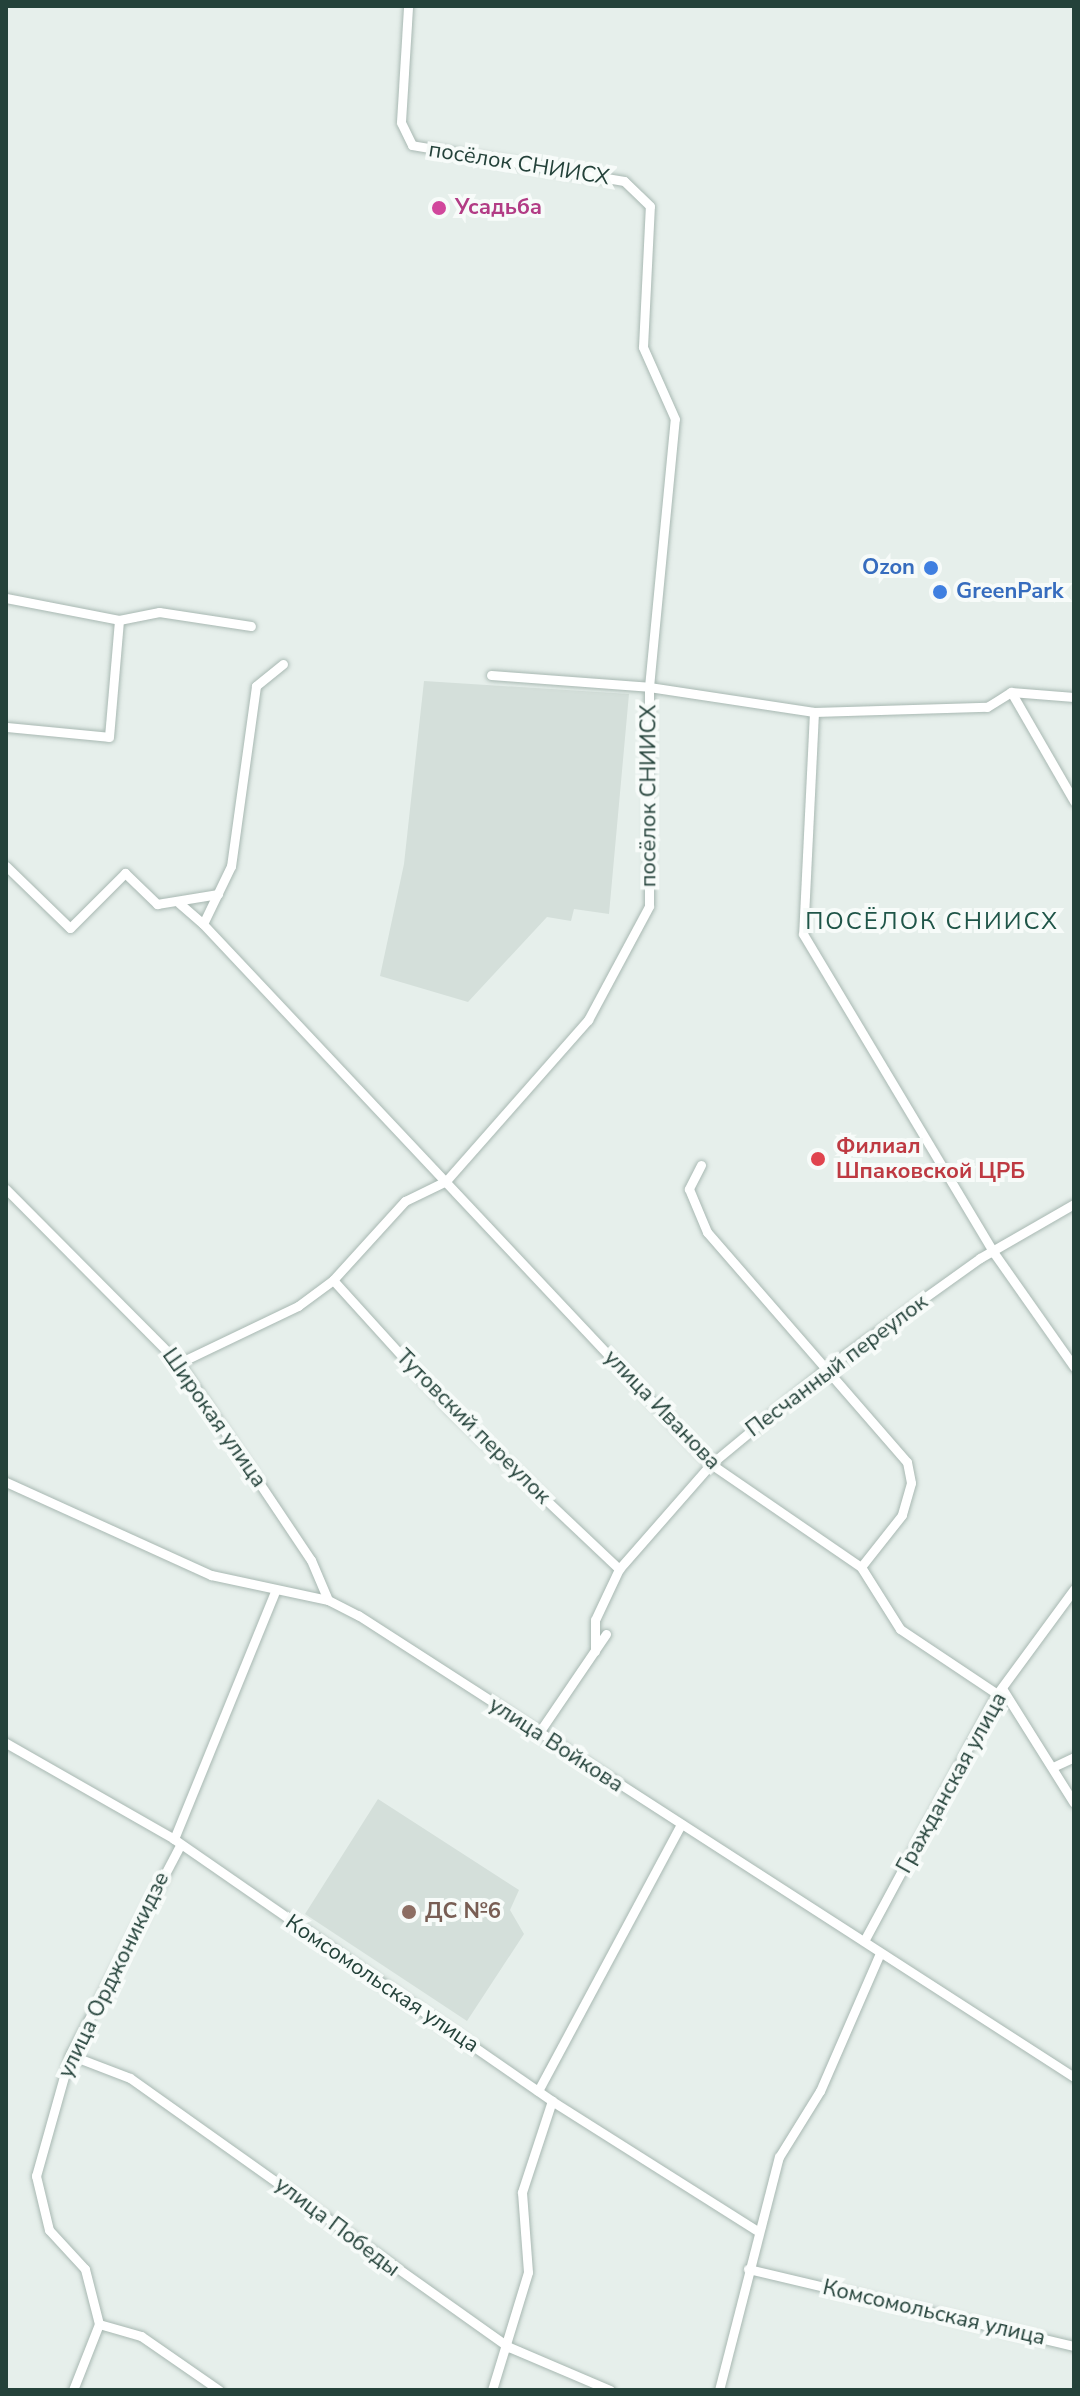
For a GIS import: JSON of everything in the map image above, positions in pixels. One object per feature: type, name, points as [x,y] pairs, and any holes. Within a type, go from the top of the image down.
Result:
[{"type":"street","name":"посёлок СНИИСХ","points":[[408,6],[401,122],[412,145],[624,181],[650,206],[643,347],[675,419],[649,687],[649,906],[588,1020],[446,1181]]},
{"type":"street","points":[[6,598],[119,620],[159,612],[251,626]]},
{"type":"street","points":[[6,727],[109,737],[119,620]]},
{"type":"street","points":[[203,924],[231,866],[256,686],[283,664]]},
{"type":"street","name":"посёлок СНИИСХ","points":[[491,675],[649,687],[814,712],[987,707],[1011,692]]},
{"type":"street","points":[[1011,692],[1074,697]]},
{"type":"street","points":[[1011,692],[1074,801]]},
{"type":"street","points":[[814,712],[803,934],[994,1253],[1074,1367]]},
{"type":"street","points":[[6,866],[70,928],[125,873],[157,904],[179,903],[218,894]]},
{"type":"street","name":"улица Иванова","points":[[179,903],[203,924],[356,1085],[711,1464],[861,1567],[900,1629],[1000,1692]]},
{"type":"street","points":[[701,1165],[689,1189],[707,1232],[829,1366],[907,1462],[911,1483],[902,1515],[861,1567]]},
{"type":"street","points":[[179,1363],[298,1306],[333,1280],[405,1201],[446,1181]]},
{"type":"street","name":"Широкая улица","points":[[6,1189],[179,1363],[311,1560],[328,1600]]},
{"type":"street","name":"Песчанный переулок","points":[[595,1651],[595,1620],[619,1569],[711,1464],[829,1366],[994,1253],[1074,1204]]},
{"type":"street","name":"Тутовский переулок","points":[[333,1280],[450,1409],[619,1569]]},
{"type":"street","name":"улица Войкова","points":[[6,1482],[211,1575],[275,1592],[328,1600],[1074,2077]]},
{"type":"street","name":"Гражданская улица","points":[[864,1941],[1000,1692],[1074,1589]]},
{"type":"street","name":"улица Орджоникидзе","points":[[99,2324],[85,2269],[49,2230],[38,2197],[36,2176],[70,2055],[176,1843],[275,1592]]},
{"type":"street","points":[[538,1734],[606,1634]]},
{"type":"street","points":[[1000,1692],[1055,1766],[1074,1803]]},
{"type":"street","name":"Комсомольская улица","points":[[6,1743],[176,1843],[552,2101],[756,2230]]},
{"type":"street","points":[[1055,1766],[1074,1757]]},
{"type":"street","points":[[538,2091],[681,1824]]},
{"type":"street","points":[[719,2390],[756,2230],[779,2157],[820,2091],[880,1953]]},
{"type":"street","name":"улица Победы","points":[[70,2055],[120,2071],[509,2347],[610,2390]]},
{"type":"street","points":[[492,2390],[509,2347],[528,2272],[522,2192],[552,2101]]},
{"type":"street","name":"Комсомольская улица","points":[[748,2269],[1074,2346]]},
{"type":"street","points":[[73,2390],[99,2324],[141,2336],[219,2390]]},
{"type":"shaded area","points":[[424,681],[629,694],[609,914],[574,909],[571,921],[547,917],[468,1002],[380,976],[404,864]]},
{"type":"shaded area","name":"ДС №6","points":[[378,1799],[519,1890],[510,1910],[524,1934],[467,2021],[305,1914]]},
{"type":"place","name":"Усадьба","points":[[439,208]]},
{"type":"place","name":"Ozon","points":[[931,568]]},
{"type":"place","name":"GreenPark","points":[[940,592]]},
{"type":"place","name":"Филиал Шпаковской ЦРБ","points":[[818,1159]]},
{"type":"place","name":"ДС №6","points":[[409,1912]]},
{"type":"district","name":"ПОСЁЛОК СНИИСХ","points":[[932,922]]}]
